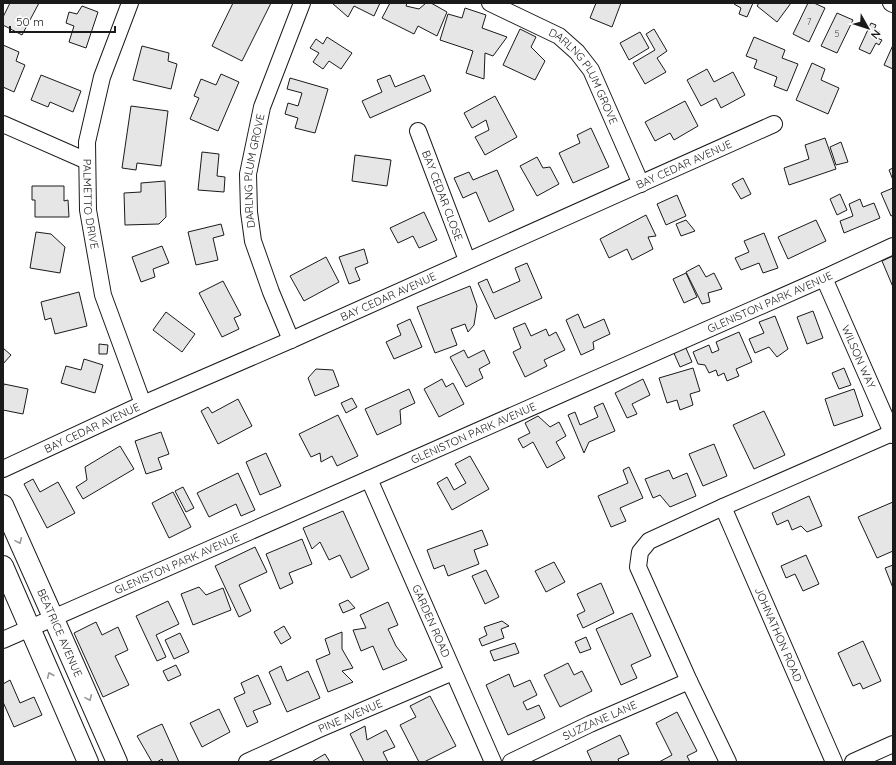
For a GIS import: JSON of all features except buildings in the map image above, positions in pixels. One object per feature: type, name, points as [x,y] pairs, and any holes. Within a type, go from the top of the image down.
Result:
[{"type":"main road","name":"BEATRICE AVENUE","points":[[3,505],[54,617],[117,762]]},
{"type":"main road","points":[[3,566],[88,762]]},
{"type":"street","name":"PALMETTO DRIVE","points":[[130,3],[102,77],[87,142],[88,210],[103,295],[142,404]]},
{"type":"street","name":"DARLNG PLUM GROVE","points":[[291,340],[271,292],[253,241],[249,212],[248,174],[262,107],[302,3]]},
{"type":"street","name":"DARLNG PLUM GROVE","points":[[490,3],[560,36],[578,52],[591,70],[641,184]]},
{"type":"street","points":[[3,124],[87,161]]},
{"type":"street","name":"BAY CEDAR AVENUE","points":[[3,469],[142,404],[291,340],[774,124]]},
{"type":"street","name":"BAY CEDAR CLOSE","points":[[418,131],[467,260]]},
{"type":"street","name":"GLENISTON PARK AVENUE","points":[[30,628],[824,278],[893,246]]},
{"type":"street","name":"WILSON WAY","points":[[824,278],[893,434]]},
{"type":"street","points":[[728,762],[688,681],[638,567],[640,552],[649,541],[723,507],[893,434]]},
{"type":"street","name":"GARDEN ROAD","points":[[369,479],[493,762]]},
{"type":"street","name":"JOHNATHON ROAD","points":[[723,507],[834,762]]},
{"type":"street","points":[[3,640],[30,628]]},
{"type":"street","name":"PINE AVENUE","points":[[247,762],[317,730],[453,672]]},
{"type":"street","name":"SUZZANE LANE","points":[[511,762],[590,724],[688,681]]},
{"type":"street","points":[[853,762],[893,744]]}]
